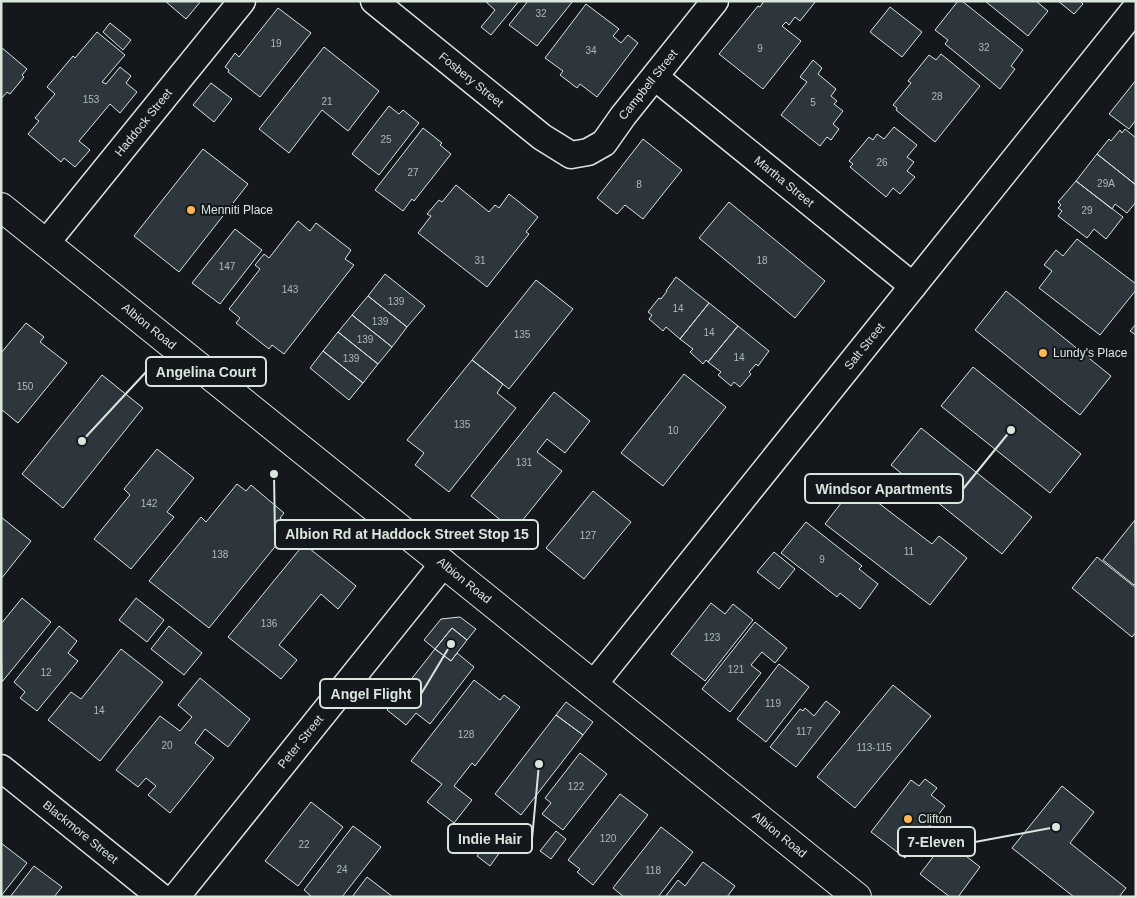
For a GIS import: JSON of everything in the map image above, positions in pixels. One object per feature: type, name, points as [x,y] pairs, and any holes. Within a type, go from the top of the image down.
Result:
[{"type":"main road","name":"Albion Road","points":[[1,207],[857,897]]},
{"type":"street","name":"Haddock Street","points":[[46,243],[242,1]]},
{"type":"street","name":"Fosbery Street","points":[[374,1],[542,137],[571,155]]},
{"type":"street","name":"Campbell Street","points":[[571,155],[588,152],[604,143],[716,1]]},
{"type":"street","name":"Salt Street","points":[[593,685],[1136,8]]},
{"type":"street","name":"Martha Street","points":[[655,77],[913,286]]},
{"type":"street","name":"Peter Street","points":[[176,897],[444,563]]},
{"type":"street","name":"Blackmore Street","points":[[1,768],[161,897]]},
{"type":"building","points":[[165,1],[201,1],[186,19]]},
{"type":"building","points":[[485,1],[519,1],[491,35],[481,27],[495,10]]},
{"type":"building","points":[[528,1],[573,1],[537,46],[509,25]]},
{"type":"building","points":[[764,1],[816,1],[800,21],[795,17],[789,25],[786,22],[782,26],[801,41],[763,89],[719,54]]},
{"type":"building","points":[[958,1],[962,1],[1023,50],[1011,66],[1015,69],[1000,89],[945,44],[948,40],[935,30]]},
{"type":"building","points":[[985,1],[1036,1],[1048,11],[1028,36]]},
{"type":"building","points":[[1058,1],[1080,1],[1083,4],[1074,14]]},
{"type":"building","points":[[586,4],[619,29],[613,36],[621,43],[628,35],[638,43],[597,97],[580,84],[577,88],[560,75],[563,71],[545,58]]},
{"type":"building","points":[[890,7],[922,32],[902,57],[870,32]]},
{"type":"building","points":[[278,8],[311,33],[260,97],[228,72],[229,70],[225,67],[235,53],[239,57]]},
{"type":"building","points":[[110,23],[131,40],[123,50],[103,32]]},
{"type":"building","points":[[97,32],[125,55],[102,82],[106,84],[120,67],[131,76],[126,83],[137,92],[120,113],[110,104],[79,141],[90,150],[75,167],[64,158],[61,162],[28,134],[39,121],[35,118],[55,94],[47,87],[73,56],[75,58]]},
{"type":"building","points":[[1,47],[27,69],[22,75],[24,77],[10,94],[7,92],[1,99]]},
{"type":"building","points":[[324,47],[379,91],[348,131],[322,110],[289,153],[259,129]]},
{"type":"building","points":[[941,54],[980,86],[935,142],[896,110],[897,108],[893,105],[911,83],[908,81],[929,55],[936,60]]},
{"type":"building","points":[[813,60],[822,68],[818,74],[836,89],[831,96],[837,101],[834,104],[843,111],[833,124],[839,129],[831,140],[827,137],[820,146],[781,115],[807,82],[800,77]]},
{"type":"building","points":[[1136,80],[1136,120],[1129,129],[1109,114]]},
{"type":"building","points":[[211,83],[232,99],[214,122],[193,105]]},
{"type":"building","points":[[389,106],[399,114],[403,110],[419,123],[379,175],[352,154]]},
{"type":"building","points":[[894,127],[917,145],[907,157],[914,162],[907,171],[915,177],[900,194],[893,188],[886,197],[850,167],[853,164],[849,161],[869,137],[873,140],[877,134],[884,139]]},
{"type":"building","points":[[423,128],[442,143],[440,145],[451,154],[414,201],[412,199],[403,211],[375,190]]},
{"type":"building","points":[[1125,129],[1136,138],[1136,185],[1097,154],[1109,139],[1111,141],[1120,130],[1122,133]]},
{"type":"building","points":[[643,139],[682,170],[643,219],[625,205],[617,214],[597,198]]},
{"type":"building","name":"Menniti Place","points":[[203,149],[248,184],[179,272],[134,236]]},
{"type":"building","points":[[1097,154],[1136,185],[1136,202],[1127,213],[1115,204],[1112,209],[1076,181]]},
{"type":"building","points":[[1076,181],[1123,217],[1106,239],[1094,229],[1087,238],[1058,216],[1062,211],[1058,208],[1061,205],[1058,202]]},
{"type":"building","points":[[456,185],[489,212],[495,205],[499,208],[509,194],[538,217],[526,232],[529,234],[487,287],[418,233],[431,216],[427,214],[439,200],[442,202]]},
{"type":"building","points":[[729,202],[825,281],[795,318],[699,238]]},
{"type":"building","points":[[298,221],[310,231],[316,223],[351,250],[345,259],[354,265],[284,354],[272,345],[269,349],[236,323],[240,318],[229,309],[260,269],[255,265],[264,254],[269,258]]},
{"type":"building","points":[[235,229],[262,250],[220,304],[192,283]]},
{"type":"building","points":[[1077,239],[1136,284],[1136,290],[1100,335],[1039,288],[1052,271],[1044,265],[1056,250],[1063,256]]},
{"type":"building","points":[[385,274],[425,306],[407,327],[368,296]]},
{"type":"building","points":[[676,277],[709,303],[680,339],[666,327],[663,331],[649,319],[652,315],[648,312],[659,298],[661,299]]},
{"type":"building","points":[[536,280],[573,309],[509,389],[472,360]]},
{"type":"building","name":"Lundy's Place","points":[[1006,291],[1111,376],[1080,415],[975,330]]},
{"type":"building","points":[[368,296],[407,327],[392,347],[352,315]]},
{"type":"building","points":[[709,303],[738,326],[708,362],[706,360],[703,364],[690,352],[693,349],[680,339]]},
{"type":"building","points":[[352,315],[392,347],[378,364],[338,332]]},
{"type":"building","points":[[26,323],[44,337],[40,342],[67,363],[18,423],[1,409],[1,353]]},
{"type":"building","points":[[1136,324],[1136,335],[1130,331]]},
{"type":"building","points":[[738,326],[769,351],[758,366],[756,364],[749,372],[751,374],[740,387],[734,382],[731,386],[718,375],[721,372],[708,362]]},
{"type":"building","points":[[338,332],[378,364],[363,383],[323,351]]},
{"type":"building","points":[[323,351],[363,383],[349,400],[310,368]]},
{"type":"building","points":[[472,360],[503,384],[497,393],[516,408],[449,492],[415,465],[424,453],[407,440]]},
{"type":"building","points":[[973,367],[1081,454],[1050,493],[941,406]]},
{"type":"building","points":[[684,374],[726,407],[663,486],[621,453]]},
{"type":"building","points":[[102,375],[143,408],[63,508],[22,474]]},
{"type":"building","points":[[554,392],[590,421],[565,453],[547,439],[537,452],[562,471],[514,531],[471,496]]},
{"type":"building","points":[[921,428],[1032,517],[1002,554],[891,465]]},
{"type":"building","points":[[157,449],[194,478],[167,512],[174,517],[131,569],[94,539],[130,495],[124,489]]},
{"type":"building","points":[[237,484],[246,491],[251,485],[284,513],[280,518],[291,527],[209,628],[149,581],[201,517],[206,522]]},
{"type":"building","points":[[855,485],[932,544],[939,536],[967,558],[930,605],[825,524]]},
{"type":"building","points":[[593,491],[631,522],[584,579],[546,548]]},
{"type":"building","points":[[1,517],[31,541],[1,579]]},
{"type":"building","points":[[1135,520],[1136,583],[1134,585],[1103,560]]},
{"type":"building","points":[[806,522],[862,566],[859,569],[878,584],[860,609],[840,593],[837,597],[781,553]]},
{"type":"building","points":[[304,544],[356,586],[338,609],[321,594],[279,645],[297,660],[281,679],[228,637]]},
{"type":"building","points":[[774,552],[795,569],[779,589],[757,572]]},
{"type":"building","points":[[1097,557],[1136,588],[1136,632],[1132,637],[1072,588]]},
{"type":"building","points":[[22,598],[51,622],[2,682],[1,624]]},
{"type":"building","points":[[136,598],[164,620],[147,642],[119,620]]},
{"type":"building","points":[[711,603],[725,614],[733,604],[753,620],[705,681],[671,654]]},
{"type":"building","points":[[460,617],[476,629],[467,640],[452,628],[435,649],[424,640],[441,619]]},
{"type":"building","points":[[755,622],[787,648],[775,663],[762,652],[751,665],[761,673],[730,712],[702,689]]},
{"type":"building","points":[[59,626],[77,641],[68,653],[78,661],[37,711],[20,698],[25,692],[14,682]]},
{"type":"building","points":[[169,626],[202,653],[184,675],[151,649]]},
{"type":"building","points":[[452,628],[467,640],[451,661],[435,649]]},
{"type":"building","points":[[121,649],[163,682],[100,761],[48,720],[71,692],[81,699]]},
{"type":"building","points":[[435,649],[451,661],[457,653],[474,667],[430,724],[416,713],[406,725],[387,710]]},
{"type":"building","points":[[779,664],[809,687],[766,742],[737,719]]},
{"type":"building","points":[[200,678],[250,719],[228,747],[205,729],[195,743],[214,758],[170,813],[148,795],[156,786],[146,778],[138,787],[116,770],[160,716],[180,731],[192,717],[178,705]]},
{"type":"building","points":[[474,680],[500,700],[504,695],[520,707],[475,766],[472,763],[454,786],[472,800],[454,823],[427,802],[442,784],[411,761]]},
{"type":"building","points":[[893,685],[931,716],[855,808],[817,777]]},
{"type":"building","points":[[826,701],[840,712],[796,767],[770,747],[800,709],[803,711],[805,708],[814,716]]},
{"type":"building","points":[[566,702],[593,722],[583,735],[556,715]]},
{"type":"building","points":[[556,715],[583,735],[521,815],[495,794]]},
{"type":"building","points":[[580,753],[607,774],[563,830],[542,814],[551,803],[545,798]]},
{"type":"building","name":"Clifton","points":[[925,779],[937,788],[931,795],[945,806],[905,858],[871,832],[911,780],[919,786]]},
{"type":"building","points":[[1062,786],[1094,812],[1070,843],[1126,888],[1119,897],[1074,897],[1012,848]]},
{"type":"building","points":[[620,794],[648,815],[593,885],[577,872],[580,869],[568,860]]},
{"type":"building","points":[[311,802],[343,827],[298,886],[265,861]]},
{"type":"building","points":[[353,826],[381,847],[342,897],[312,897],[304,890]]},
{"type":"building","points":[[661,827],[693,852],[658,897],[624,897],[613,888]]},
{"type":"building","points":[[556,831],[566,839],[551,859],[540,851]]},
{"type":"building","points":[[953,831],[969,843],[962,853],[980,867],[958,897],[950,897],[920,874]]},
{"type":"building","points":[[488,842],[500,852],[490,866],[477,856]]},
{"type":"building","points":[[1,843],[27,863],[1,896]]},
{"type":"building","points":[[703,862],[735,886],[727,897],[665,897],[678,880],[685,886]]},
{"type":"building","points":[[34,866],[62,887],[54,897],[10,897]]},
{"type":"building","points":[[367,877],[393,897],[352,897]]},
{"type":"place","name":"Menniti Place","points":[[191,210]]},
{"type":"place","name":"Lundy's Place","points":[[1043,353]]},
{"type":"place","name":"Windsor Apartments","points":[[1011,430]]},
{"type":"place","name":"Angelina Court","points":[[82,441]]},
{"type":"place","name":"Albion Rd at Haddock Street Stop 15","points":[[274,474]]},
{"type":"place","name":"Angel Flight","points":[[451,644]]},
{"type":"place","name":"Indie Hair","points":[[539,764]]},
{"type":"place","name":"Clifton","points":[[908,819]]},
{"type":"place","name":"7-Eleven","points":[[1056,827]]}]
